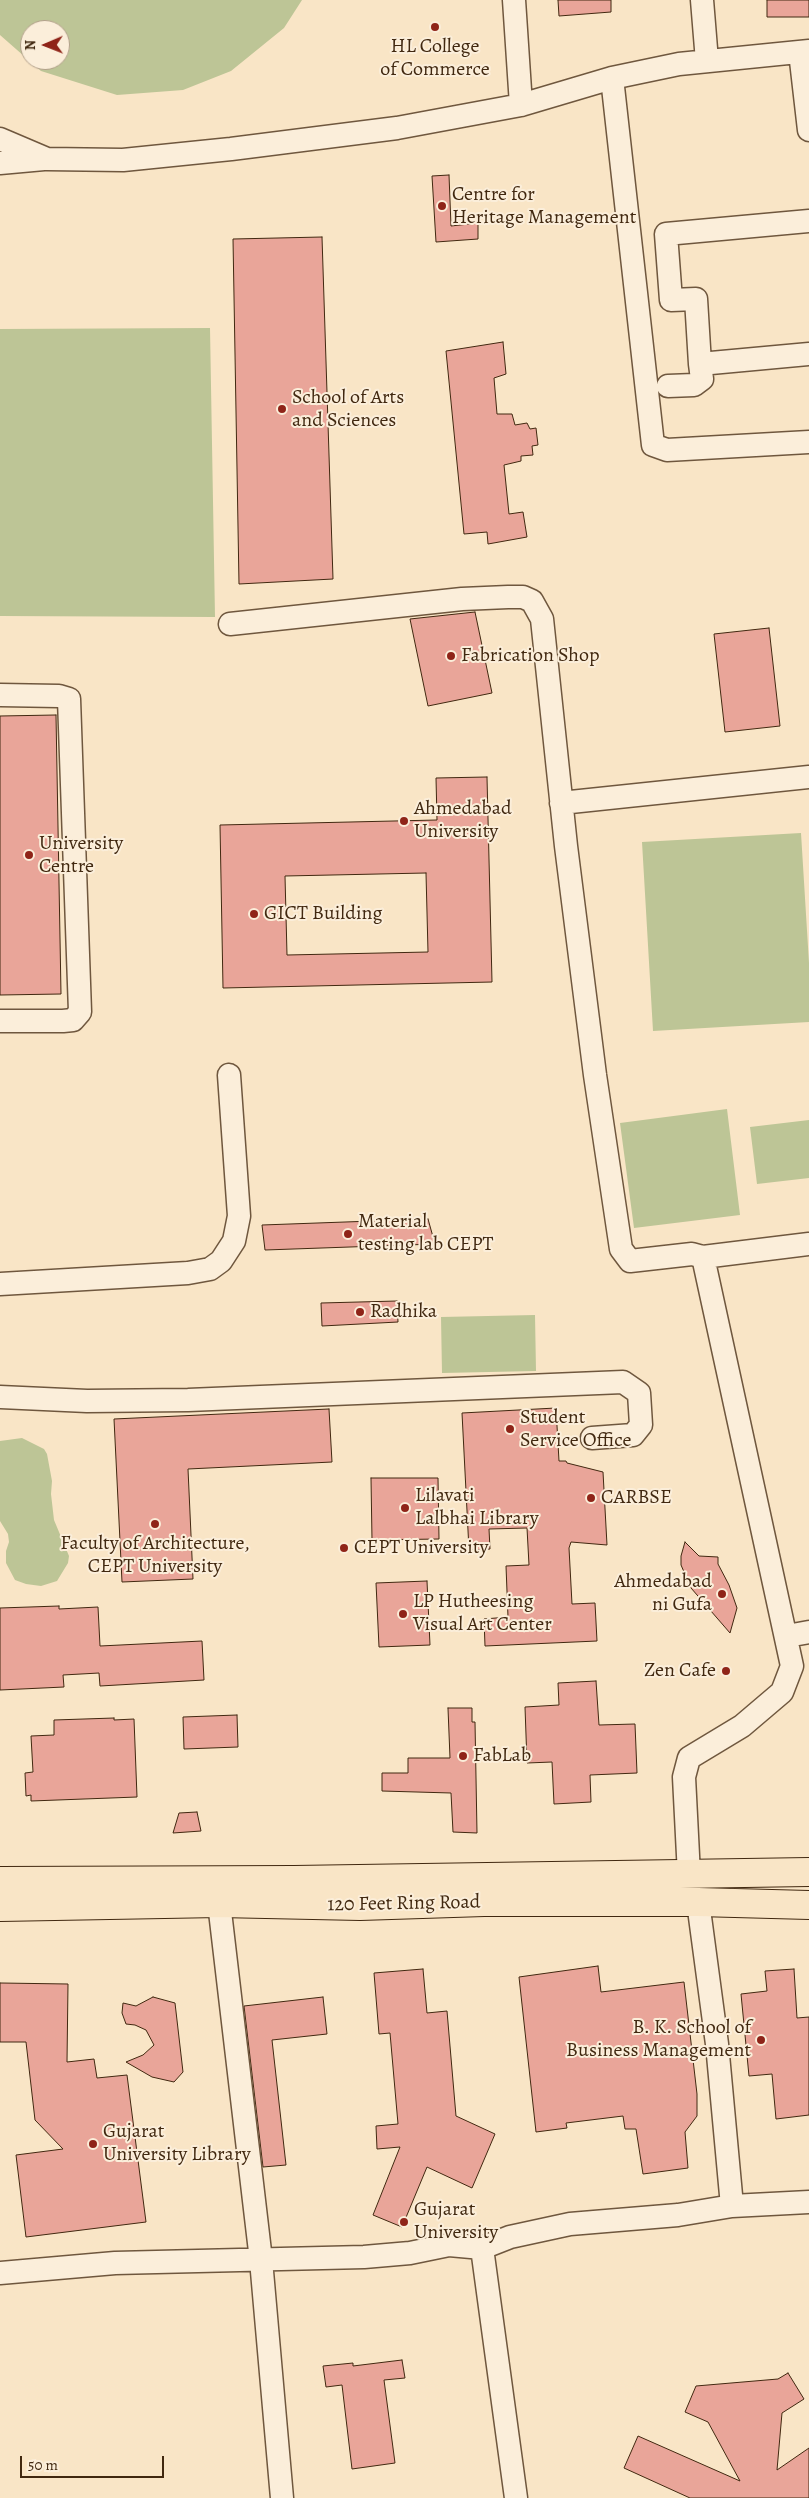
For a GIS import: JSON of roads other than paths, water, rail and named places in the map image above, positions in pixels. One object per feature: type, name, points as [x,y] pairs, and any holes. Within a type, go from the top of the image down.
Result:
[{"type":"main road","name":"120 Feet Ring Road","points":[[0,1881],[285,1880],[809,1872]]},
{"type":"main road","name":"120 Feet Ring Road","points":[[0,1907],[218,1903],[360,1906],[484,1902],[698,1902],[809,1905]]},
{"type":"street","points":[[514,0],[521,105]]},
{"type":"street","points":[[702,0],[707,61]]},
{"type":"street","points":[[0,164],[47,159],[123,160],[231,150],[398,128],[521,105],[612,78],[679,64],[805,52],[809,130]]},
{"type":"street","points":[[612,78],[653,445],[667,450],[809,442]]},
{"type":"street","points":[[0,139],[47,159]]},
{"type":"street","points":[[668,386],[694,385],[702,379],[696,299],[662,301],[666,234],[809,221]]},
{"type":"street","points":[[700,364],[809,354]]},
{"type":"street","points":[[230,624],[462,599],[523,597],[532,601],[542,619],[561,803],[594,1075],[620,1248],[630,1261],[692,1254],[703,1257],[809,1244]]},
{"type":"street","points":[[0,695],[59,696],[69,699],[80,1012],[73,1020],[63,1022],[0,1020]]},
{"type":"street","points":[[561,803],[809,777]]},
{"type":"street","points":[[0,1284],[188,1273],[210,1269],[221,1261],[234,1241],[239,1216],[229,1075]]},
{"type":"street","points":[[689,1875],[684,1777],[689,1758],[742,1726],[782,1692],[792,1666],[703,1257]]},
{"type":"street","points":[[0,1397],[87,1401],[188,1400],[622,1382],[639,1393],[641,1425],[633,1436],[592,1438]]},
{"type":"street","points":[[787,1636],[809,1632]]},
{"type":"street","points":[[698,1902],[717,2044],[732,2206]]},
{"type":"street","points":[[218,1903],[261,2260],[282,2498]]},
{"type":"street","points":[[0,2273],[115,2263],[364,2257],[410,2253],[449,2246],[482,2248],[510,2237],[570,2224],[678,2216],[732,2206],[809,2202]]},
{"type":"street","points":[[482,2248],[516,2498]]},
{"type":"place","name":"HL College of Commerce","points":[[435,27]]},
{"type":"place","name":"Centre for Heritage Management","points":[[442,206]]},
{"type":"place","name":"School of Arts and Sciences","points":[[282,409]]},
{"type":"place","name":"Fabrication Shop","points":[[451,656]]},
{"type":"place","name":"Ahmedabad University","points":[[404,821]]},
{"type":"place","name":"University Centre","points":[[29,855]]},
{"type":"place","name":"GICT Building","points":[[254,914]]},
{"type":"place","name":"Material testing lab CEPT","points":[[348,1234]]},
{"type":"place","name":"Radhika","points":[[360,1312]]},
{"type":"place","name":"Student Service Office","points":[[510,1429]]},
{"type":"place","name":"CARBSE","points":[[591,1498]]},
{"type":"place","name":"Lilavati Lalbhai Library","points":[[405,1508]]},
{"type":"place","name":"Faculty of Architecture, CEPT University","points":[[155,1524]]},
{"type":"place","name":"CEPT University","points":[[344,1548]]},
{"type":"place","name":"Ahmedabad ni Gufa","points":[[722,1594]]},
{"type":"place","name":"LP Hutheesing Visual Art Center","points":[[403,1614]]},
{"type":"place","name":"Zen Cafe","points":[[726,1671]]},
{"type":"place","name":"FabLab","points":[[463,1756]]},
{"type":"place","name":"B. K. School of Business Management","points":[[761,2040]]},
{"type":"place","name":"Gujarat University Library","points":[[93,2144]]},
{"type":"place","name":"Gujarat University","points":[[404,2222]]}]
